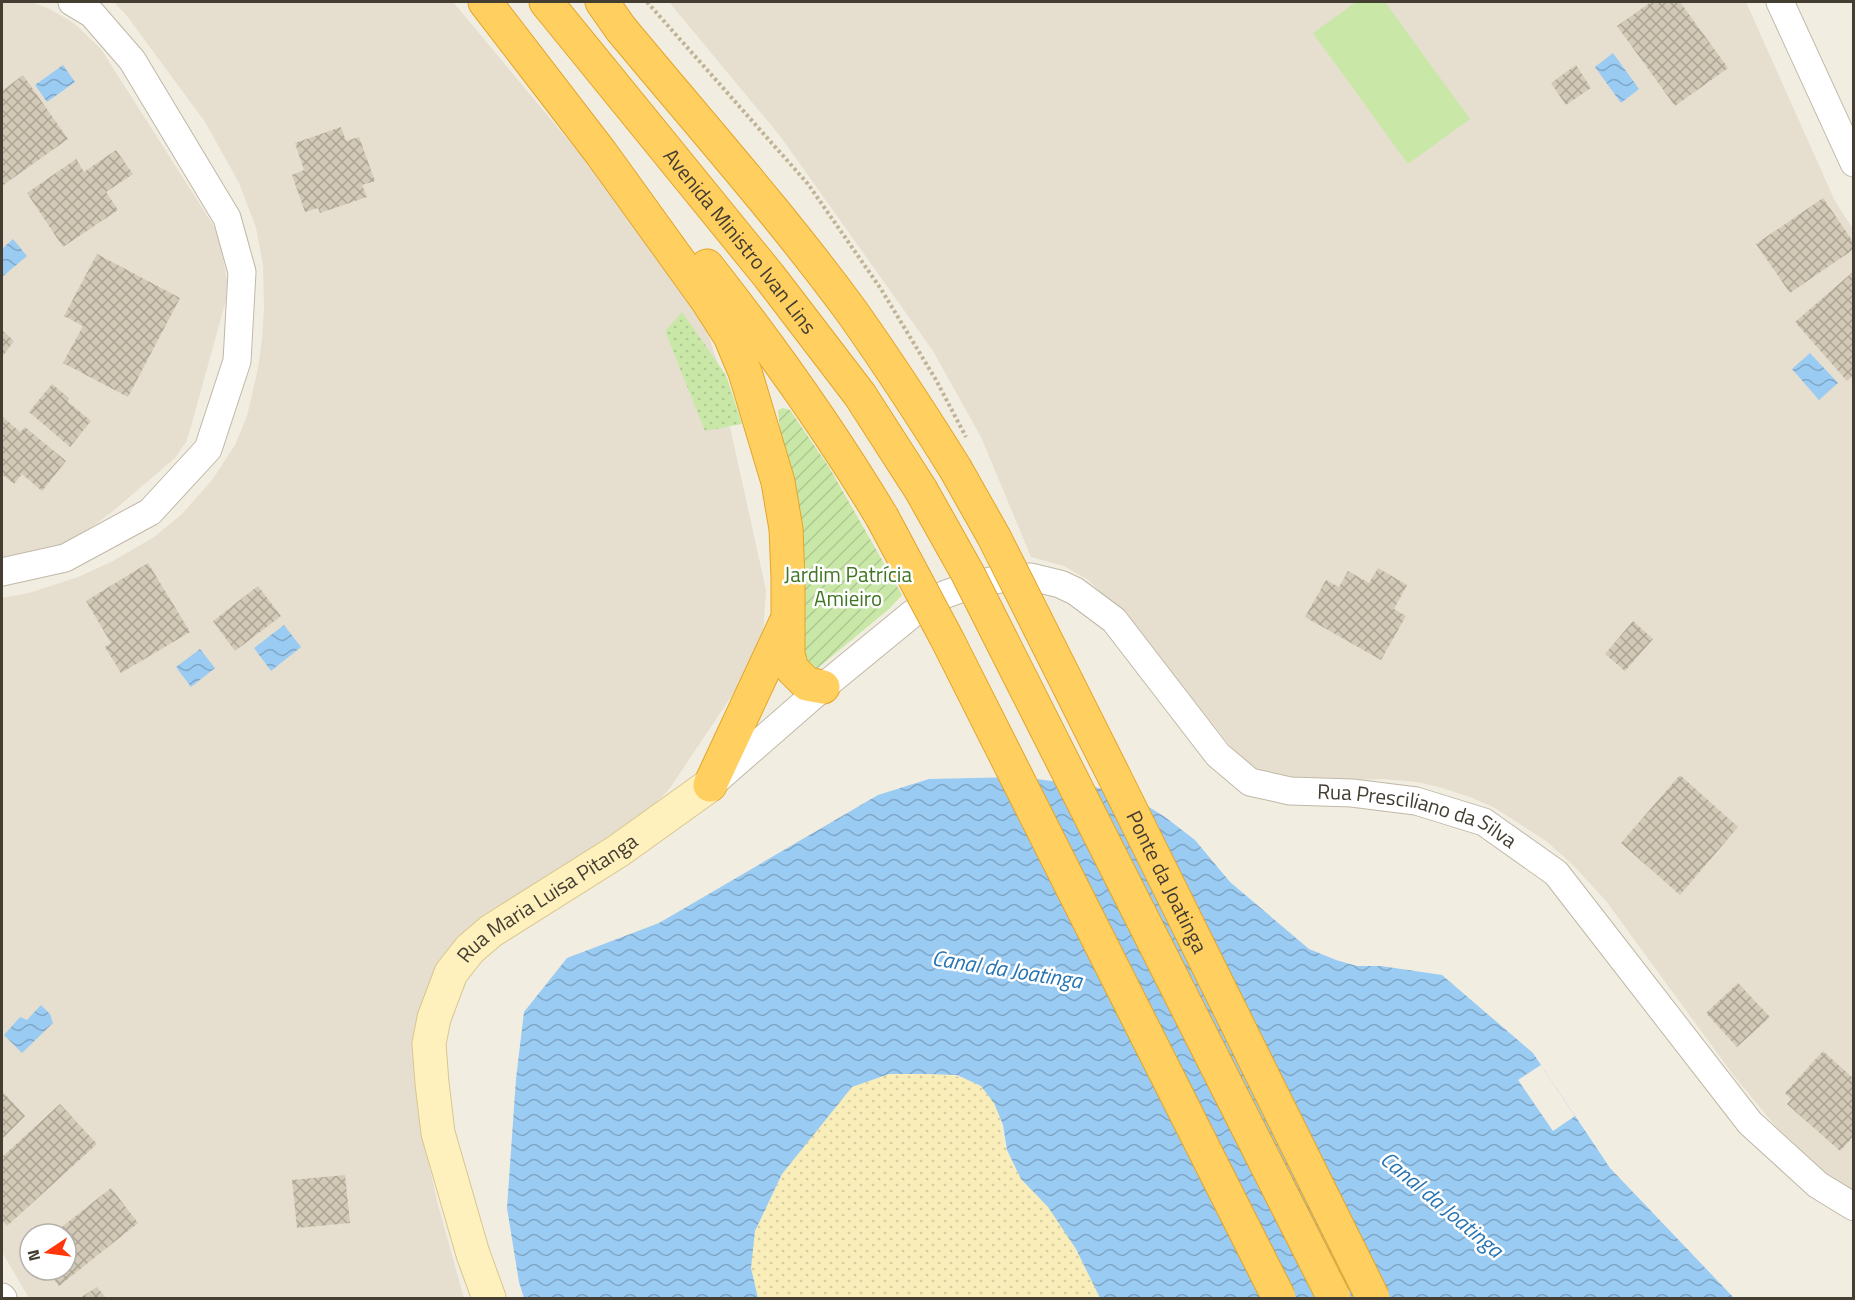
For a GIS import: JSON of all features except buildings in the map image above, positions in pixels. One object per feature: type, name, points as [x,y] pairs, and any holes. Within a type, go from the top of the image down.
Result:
[{"type":"highway","points":[[485,2],[608,162],[707,300],[730,336],[745,372],[778,482],[786,529],[788,654],[792,669],[807,684],[823,687]]},
{"type":"highway","points":[[496,2],[737,304],[809,400],[844,453],[882,517],[947,639],[1279,1299]]},
{"type":"highway","name":"Avenida Ministro Ivan Lins","points":[[546,2],[797,312],[860,395],[921,490]]},
{"type":"highway","name":"Ponte da Joatinga","points":[[602,2],[621,30],[780,220],[850,311],[903,385],[955,468],[994,537],[1373,1299]]},
{"type":"highway","name":"Ponte da Joatinga","points":[[921,490],[968,572],[1334,1299]]},
{"type":"highway","points":[[710,785],[781,636],[788,616]]},
{"type":"street","points":[[2,572],[65,558],[150,512],[208,449],[237,361],[242,272],[227,218],[132,60],[92,14],[72,2]]},
{"type":"street","points":[[1780,2],[1854,163]]},
{"type":"street","name":"Rua Presciliano da Silva","points":[[912,614],[946,594],[972,585],[1005,578],[1031,577],[1060,584],[1075,591],[1114,620],[1218,755],[1250,782],[1290,791],[1352,793],[1416,801],[1484,822],[1556,873],[1750,1123],[1818,1185],[1854,1207]]},
{"type":"street","name":"Rua Maria Luisa Pitanga","points":[[489,1299],[472,1254],[443,1153],[438,1133],[432,1083],[429,1044],[434,1018],[451,973],[470,949],[491,931],[618,851],[710,785],[912,614]]},
{"type":"shaded area","points":[[2,2],[32,2],[50,9],[75,24],[101,49],[213,225],[221,246],[227,281],[226,300],[190,430],[186,442],[175,458],[89,529],[63,544],[42,552],[2,561]]},
{"type":"shaded area","points":[[114,2],[453,2],[675,268],[704,322],[720,370],[726,409],[766,590],[763,634],[751,667],[661,798],[641,816],[607,838],[476,938],[463,952],[423,1116],[428,1159],[437,1201],[464,1298],[29,1298],[20,1282],[78,1282],[78,1222],[18,1222],[18,1279],[2,1252],[2,598],[29,593],[78,577],[113,561],[154,537],[182,514],[212,480],[235,445],[247,416],[258,368],[264,309],[263,265],[256,228],[239,183],[205,122],[127,16]]},
{"type":"shaded area","points":[[669,2],[1746,2],[1835,201],[1853,229],[1853,1190],[1809,1163],[1786,1139],[1734,1076],[1606,901],[1573,865],[1546,841],[1495,808],[1439,787],[1384,779],[1294,782],[1259,772],[1238,756],[1131,621],[1088,580],[1064,566],[1031,557],[981,437],[933,351],[780,136]]},
{"type":"green space","points":[[1356,2],[1385,2],[1470,119],[1408,164],[1313,33]]},
{"type":"green space","points":[[682,312],[726,375],[742,424],[705,431],[665,331]]},
{"type":"green space","name":"Jardim Patrícia Amieiro","points":[[783,408],[790,410],[829,467],[902,595],[889,609],[813,672],[805,670],[794,480],[780,431],[778,410]]},
{"type":"sand","points":[[889,1074],[947,1074],[969,1080],[987,1091],[996,1106],[1007,1151],[1015,1168],[1063,1228],[1100,1298],[758,1298],[751,1268],[755,1231],[782,1174],[851,1087]]},
{"type":"water","points":[[1613,53],[1639,89],[1621,103],[1595,67]]},
{"type":"water","points":[[63,65],[75,82],[47,102],[35,85]]},
{"type":"water","points":[[13,239],[27,256],[2,277],[2,249]]},
{"type":"water","points":[[1810,353],[1838,383],[1819,400],[1792,369]]},
{"type":"water","points":[[284,625],[301,647],[271,671],[254,648]]},
{"type":"water","points":[[200,649],[215,668],[191,687],[176,667]]},
{"type":"water","name":"Canal da Joatinga","points":[[1022,777],[1095,787],[1136,799],[1195,840],[1230,882],[1309,949],[1357,966],[1381,966],[1442,975],[1533,1053],[1610,1168],[1734,1298],[1100,1298],[1076,1249],[1048,1207],[1021,1179],[1007,1150],[1003,1125],[994,1103],[981,1086],[957,1075],[889,1074],[852,1087],[782,1174],[755,1231],[751,1268],[758,1298],[524,1298],[519,1282],[507,1208],[516,1079],[524,1012],[567,958],[659,923],[878,795],[929,779]]},
{"type":"water","points":[[41,1005],[50,1014],[53,1023],[22,1053],[4,1035],[20,1017],[27,1020]]},
{"type":"pier","points":[[1541,1065],[1575,1116],[1553,1131],[1518,1080]]}]
